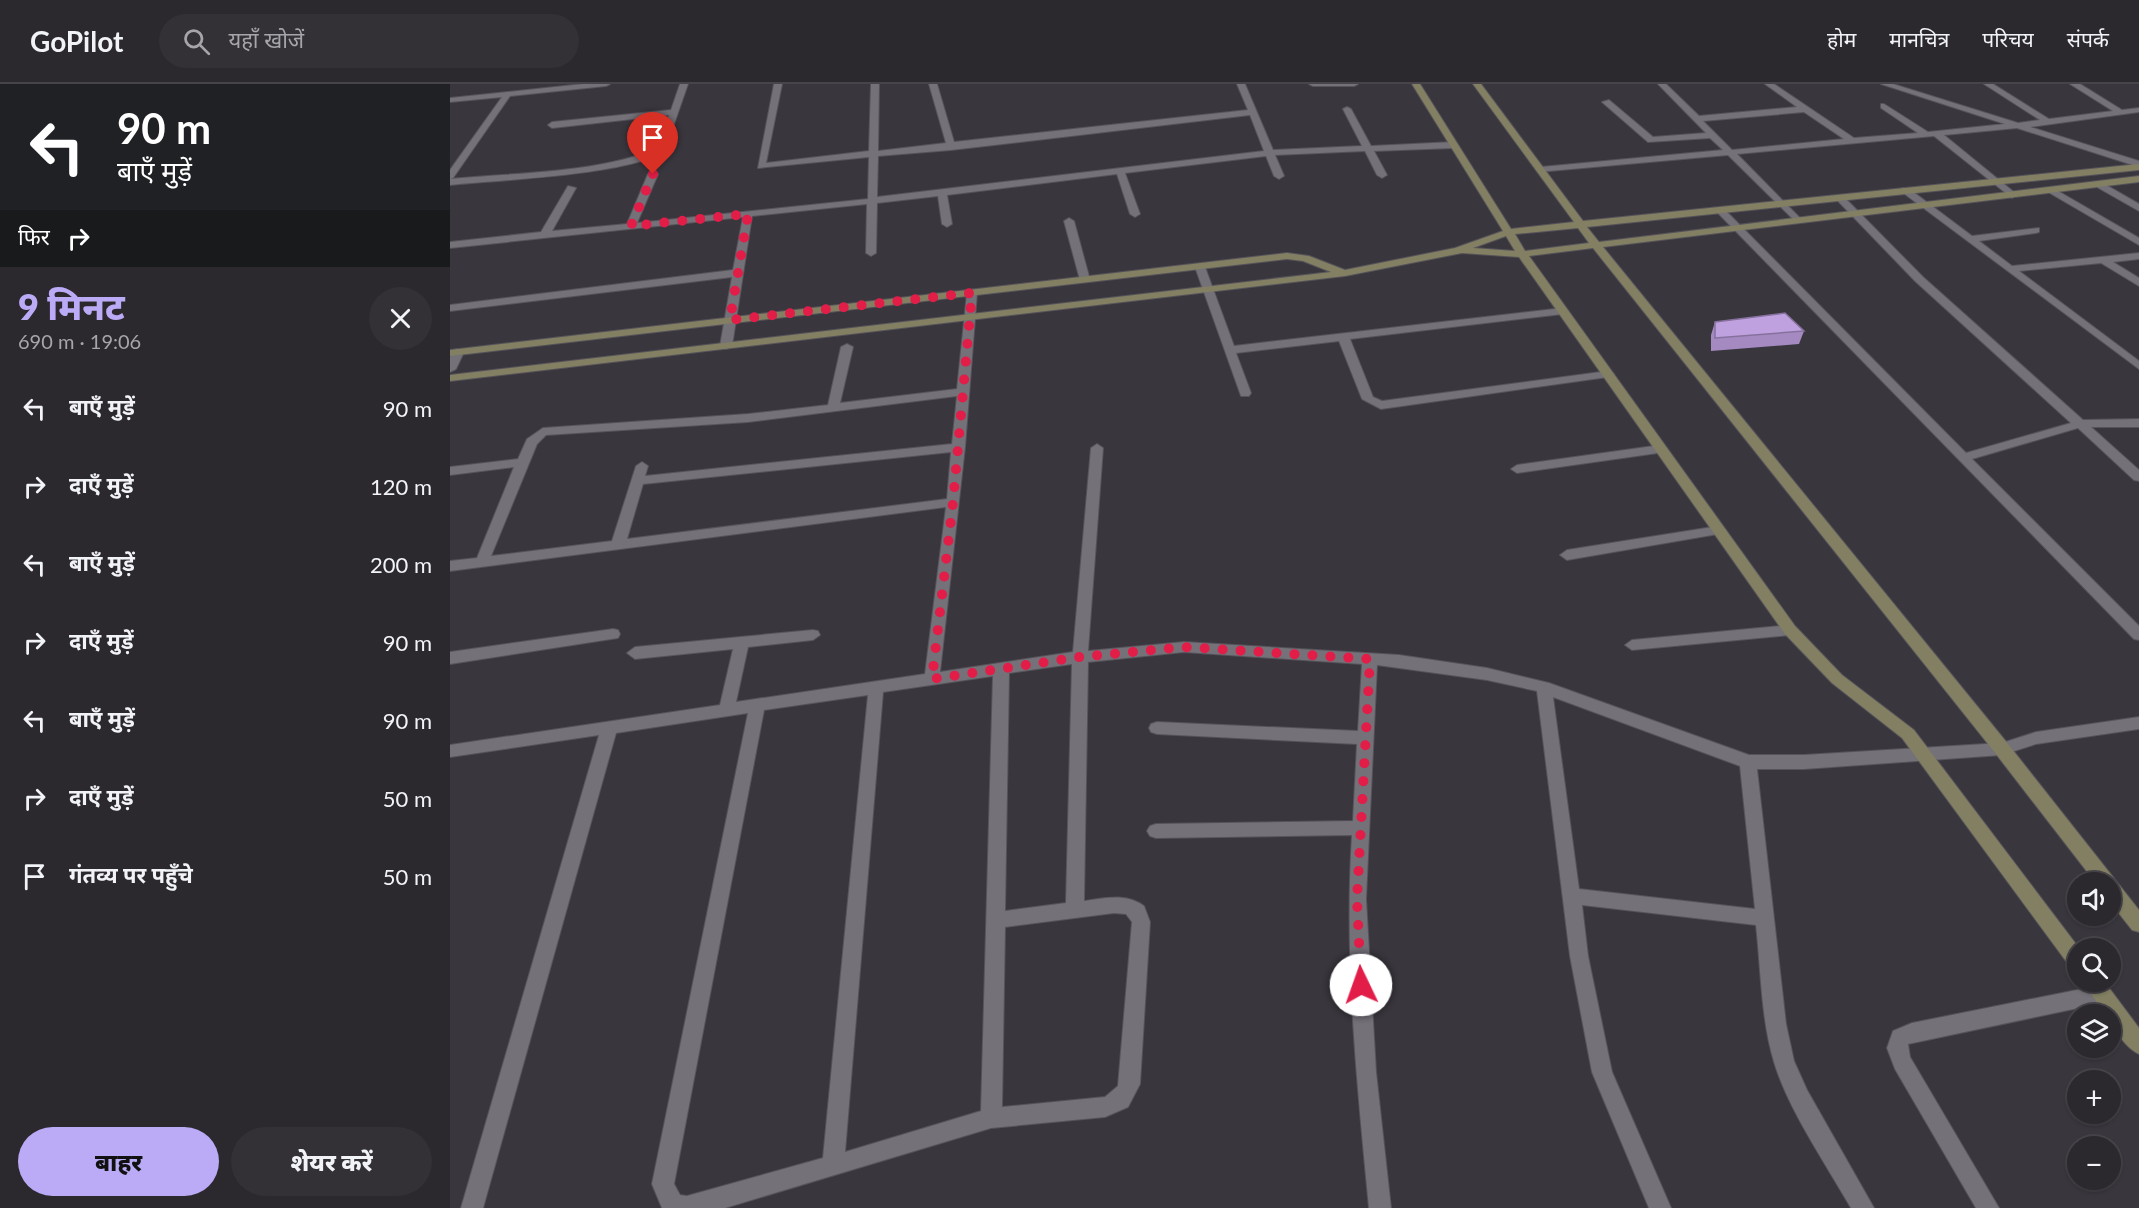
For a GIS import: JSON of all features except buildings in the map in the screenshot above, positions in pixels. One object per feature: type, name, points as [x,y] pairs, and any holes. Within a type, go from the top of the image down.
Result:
[{"type":"street","points":[[450,100],[606,84]]},
{"type":"street","points":[[450,182],[624,163],[653,156],[661,150],[684,84]]},
{"type":"street","points":[[778,84],[761,166],[873,156],[1252,112]]},
{"type":"street","points":[[871,253],[875,84]]},
{"type":"street","points":[[933,84],[951,147]]},
{"type":"street","points":[[1150,84],[1162,84]]},
{"type":"street","points":[[1240,84],[1267,153],[1279,176]]},
{"type":"street","points":[[1312,84],[1354,84]]},
{"type":"street","points":[[1416,84],[1522,254],[1790,630],[1837,678],[1908,734],[2067,947]]},
{"type":"street","points":[[1477,84],[1596,245],[2002,748],[2098,872]]},
{"type":"street","points":[[1662,84],[1710,135],[1797,220]]},
{"type":"street","points":[[1769,84],[1852,141]]},
{"type":"street","points":[[1885,84],[2139,166]]},
{"type":"street","points":[[1988,84],[2048,122]]},
{"type":"street","points":[[2074,84],[2120,112]]},
{"type":"street","points":[[450,176],[508,94]]},
{"type":"street","points":[[1606,102],[1651,140],[1710,135]]},
{"type":"street","points":[[1884,106],[1932,134],[2012,195]]},
{"type":"street","points":[[1347,109],[1382,175]]},
{"type":"street","points":[[1695,119],[1805,109]]},
{"type":"street","points":[[1541,170],[2016,126],[2139,110]]},
{"type":"street","points":[[552,125],[674,112]]},
{"type":"street","points":[[450,245],[871,201],[1267,153],[1454,145]]},
{"type":"street","points":[[450,378],[1345,273],[1456,251],[1508,232],[2139,166]]},
{"type":"street","points":[[1120,171],[1135,214]]},
{"type":"street","points":[[631,226],[653,174]]},
{"type":"street","points":[[1456,251],[1522,254],[2139,179]]},
{"type":"street","points":[[2098,184],[2139,208]]},
{"type":"street","points":[[545,236],[571,188]]},
{"type":"street","points":[[1905,190],[2136,362]]},
{"type":"street","points":[[2051,190],[2139,242]]},
{"type":"street","points":[[942,193],[946,224]]},
{"type":"street","points":[[1839,197],[1919,279],[2139,477]]},
{"type":"street","points":[[1720,210],[1842,331],[1962,458],[2139,635]]},
{"type":"street","points":[[726,346],[748,214]]},
{"type":"street","points":[[1069,221],[1085,280]]},
{"type":"street","points":[[1970,239],[2036,230]]},
{"type":"street","points":[[450,369],[454,353],[1287,256],[1320,263],[1345,273]]},
{"type":"street","points":[[2010,269],[2139,256]]},
{"type":"street","points":[[2103,260],[2139,283]]},
{"type":"street","points":[[1200,267],[1245,393]]},
{"type":"street","points":[[450,308],[738,273]]},
{"type":"street","points":[[932,679],[959,447],[972,293]]},
{"type":"street","points":[[1230,350],[1563,311]]},
{"type":"street","points":[[587,362],[594,336]]},
{"type":"street","points":[[1343,337],[1368,399],[1381,405],[1608,374]]},
{"type":"street","points":[[833,408],[847,347]]},
{"type":"street","points":[[483,562],[523,462],[536,436],[552,429],[737,418],[964,392]]},
{"type":"street","points":[[1962,458],[2080,424],[2139,423]]},
{"type":"street","points":[[637,481],[959,447]]},
{"type":"street","points":[[1076,910],[1080,657],[1097,448]]},
{"type":"street","points":[[1517,469],[1661,449]]},
{"type":"street","points":[[450,471],[523,462]]},
{"type":"street","points":[[618,545],[642,466]]},
{"type":"street","points":[[450,566],[953,502]]},
{"type":"street","points":[[1568,555],[1719,530]]},
{"type":"street","points":[[1632,645],[1790,630]]},
{"type":"street","points":[[450,658],[613,634]]},
{"type":"street","points":[[635,652],[813,635]]},
{"type":"street","points":[[726,711],[742,642]]},
{"type":"street","points":[[450,751],[1080,657],[1184,647],[1370,659],[1487,674],[1544,687],[1748,762],[1804,762],[2002,748],[2036,738],[2139,723]]},
{"type":"street","points":[[1370,659],[1357,899],[1366,1072],[1380,1208]]},
{"type":"street","points":[[991,1118],[1001,669]]},
{"type":"street","points":[[1544,687],[1579,956],[1602,1072],[1660,1208]]},
{"type":"street","points":[[833,1164],[876,688]]},
{"type":"street","points":[[757,706],[663,1184],[667,1197],[675,1206],[687,1207],[764,1187],[833,1164],[991,1118],[1105,1107],[1125,1097],[1130,1084],[1141,922],[1138,912],[1130,906],[1114,905],[997,920]]},
{"type":"street","points":[[472,1208],[609,728]]},
{"type":"street","points":[[1157,728],[1366,738]]},
{"type":"street","points":[[1748,762],[1776,1024],[1784,1062],[1800,1097],[1863,1208]]},
{"type":"street","points":[[1156,831],[1361,828]]},
{"type":"street","points":[[1572,896],[1764,918]]},
{"type":"street","points":[[2121,902],[2139,924]]},
{"type":"street","points":[[1988,1208],[1902,1062],[1897,1048],[1900,1038],[1912,1033],[2077,992]]},
{"type":"street","points":[[2101,992],[2139,1044]]},
{"type":"route","points":[[653,174],[631,226],[748,214],[730,320],[972,293],[963,411],[932,679],[1080,657],[1184,647],[1370,659],[1357,899],[1361,985]]}]
